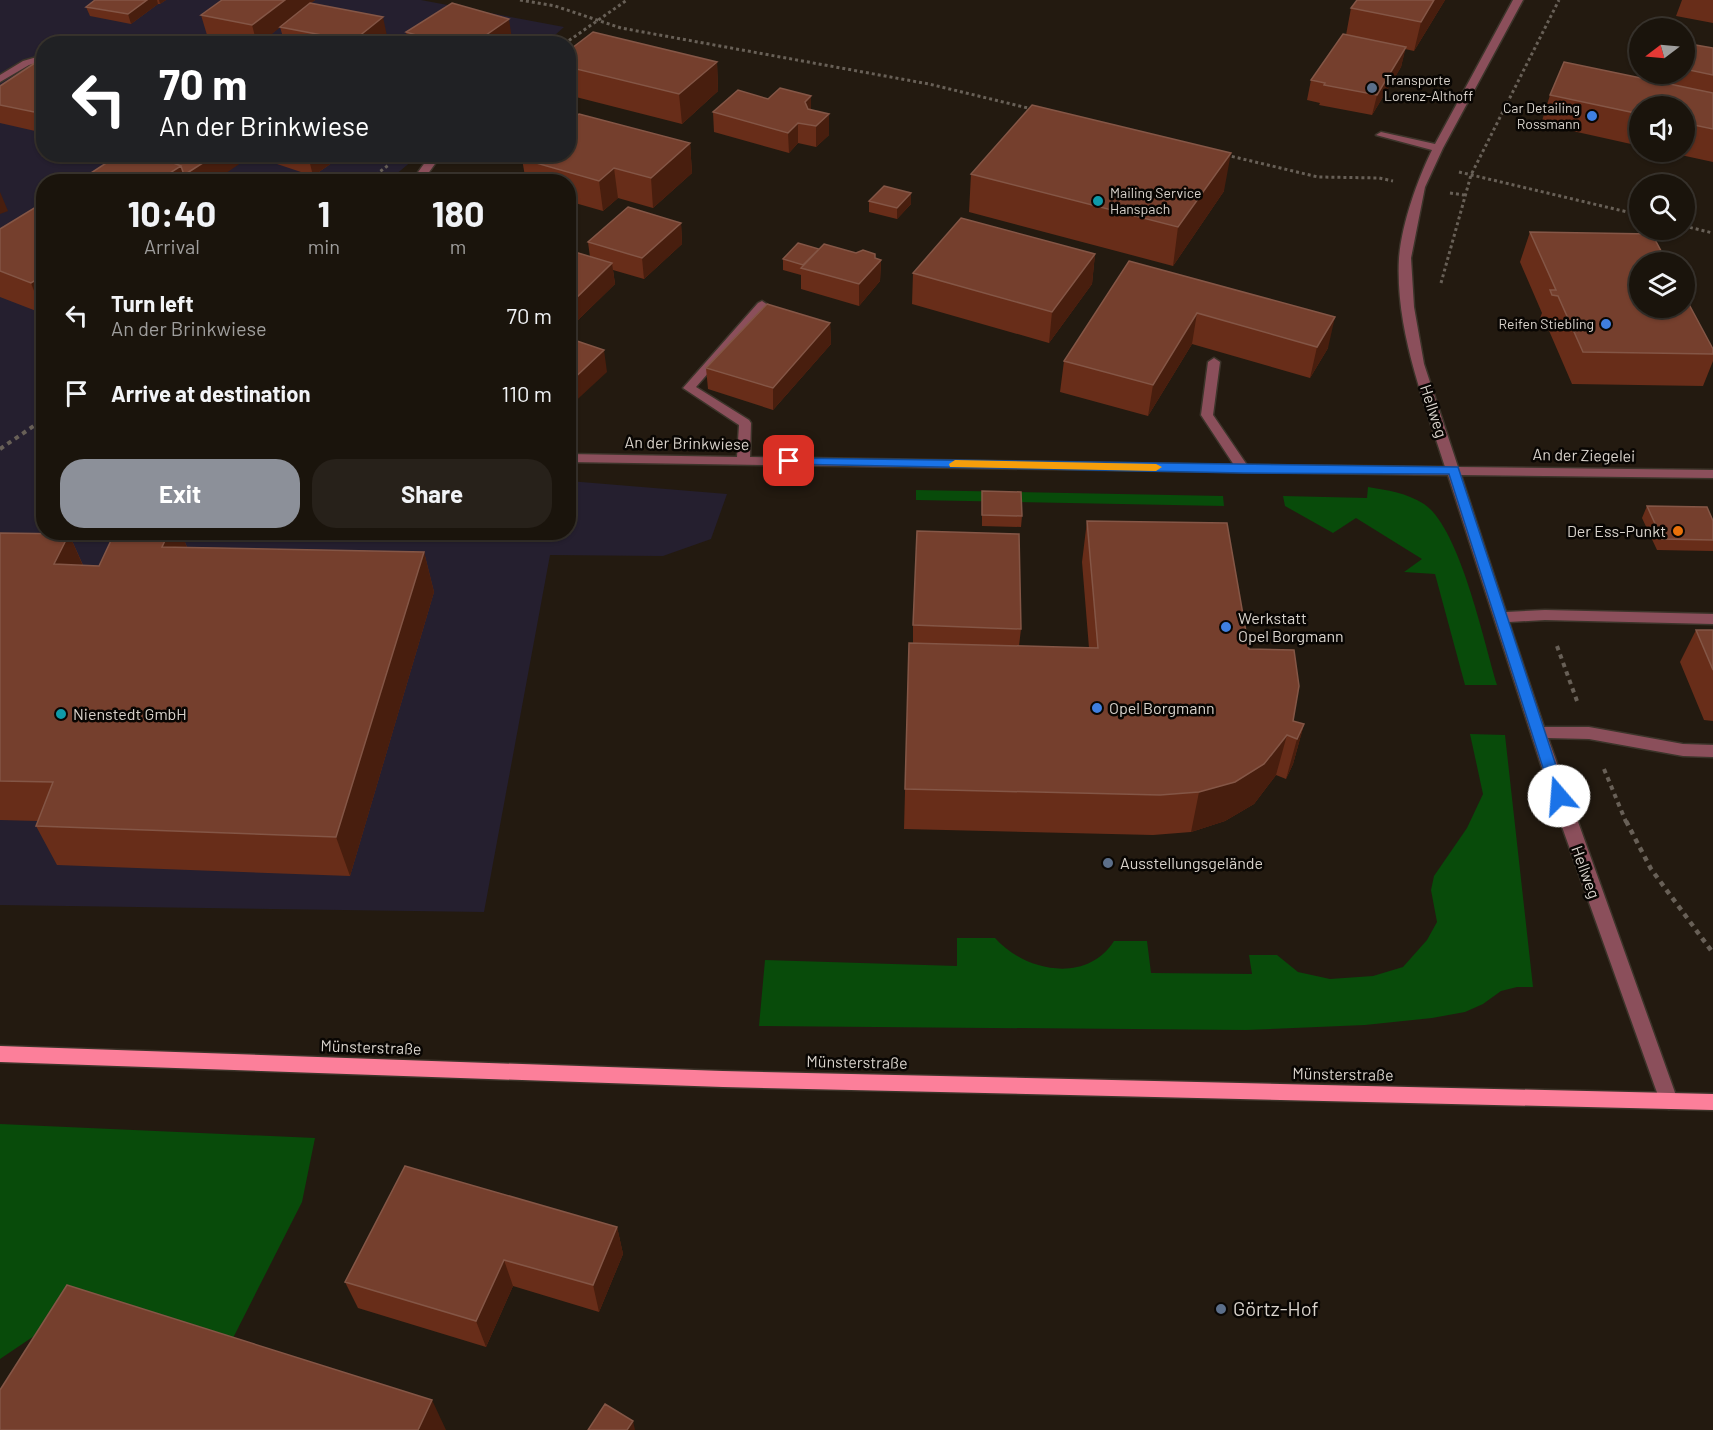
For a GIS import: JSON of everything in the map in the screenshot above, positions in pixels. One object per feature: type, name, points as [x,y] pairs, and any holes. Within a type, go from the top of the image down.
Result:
[{"type":"main road","name":"Münsterstraße","points":[[0,1054],[712,1078],[1713,1102]]},
{"type":"street","name":"Hellweg","points":[[1518,0],[1438,148],[1420,187],[1405,258],[1408,308],[1418,364],[1559,796],[1669,1101]]},
{"type":"street","points":[[0,79],[26,63],[36,60]]},
{"type":"street","points":[[1381,135],[1438,148]]},
{"type":"street","points":[[743,460],[745,423],[688,388],[762,305]]},
{"type":"street","points":[[1214,362],[1207,415],[1243,469]]},
{"type":"street","name":"An der Brinkwiese","points":[[576,458],[1243,469],[1454,470]]},
{"type":"street","name":"An der Ziegelei","points":[[1454,470],[1713,474]]},
{"type":"street","points":[[1501,617],[1545,615],[1713,619]]},
{"type":"street","points":[[1538,732],[1589,733],[1683,750],[1713,751]]},
{"type":"path","points":[[520,0],[555,6],[621,28],[928,84],[1042,112]]},
{"type":"path","points":[[576,36],[627,0]]},
{"type":"path","points":[[1226,155],[1318,177],[1379,178],[1464,195]]},
{"type":"path","points":[[376,174],[392,162]]},
{"type":"path","points":[[1429,166],[1629,212]]},
{"type":"path","points":[[1695,229],[1713,233]]},
{"type":"path","points":[[0,449],[36,424]]},
{"type":"shaded area","points":[[0,0],[421,0],[564,27],[554,36],[36,36],[36,162],[411,162],[396,174],[36,174],[36,540],[576,540],[576,482],[727,494],[711,539],[663,556],[550,555],[484,912],[0,905]]},
{"type":"green space","points":[[1368,487],[1411,497],[1424,504],[1437,517],[1449,536],[1469,588],[1497,685],[1465,685],[1435,574],[1404,572],[1422,559],[1356,518],[1333,533],[1285,506],[1283,496],[1367,498]]},
{"type":"green space","points":[[916,490],[1223,496],[1224,506],[916,500]]},
{"type":"green space","points":[[1470,734],[1505,735],[1533,987],[1517,987],[1501,991],[1483,1004],[1465,1012],[1365,1025],[1246,1030],[759,1026],[765,960],[957,966],[957,938],[995,938],[1022,959],[1056,968],[1072,968],[1088,963],[1102,955],[1114,941],[1147,941],[1151,973],[1252,974],[1249,955],[1277,955],[1298,972],[1330,979],[1373,976],[1403,967],[1427,940],[1437,922],[1431,890],[1434,876],[1467,828],[1483,794]]},
{"type":"green space","points":[[0,1124],[315,1138],[302,1202],[233,1338],[89,1299],[0,1359]]},
{"type":"building","points":[[95,0],[147,0],[128,14],[86,7]]},
{"type":"building","points":[[222,0],[285,0],[252,25],[201,15]]},
{"type":"building","points":[[1357,0],[1434,0],[1421,22],[1351,8]]},
{"type":"building","points":[[310,3],[383,17],[359,36],[327,36],[280,27]]},
{"type":"building","points":[[452,3],[509,19],[485,36],[419,36],[406,32]]},
{"type":"building","points":[[593,32],[717,62],[679,94],[576,69],[576,45]]},
{"type":"building","points":[[1343,34],[1406,47],[1377,95],[1324,85],[1325,83],[1311,80]]},
{"type":"building","points":[[1695,45],[1713,48],[1713,75],[1695,71]]},
{"type":"building","points":[[36,62],[36,112],[0,105],[0,86]]},
{"type":"building","points":[[1564,62],[1629,76],[1629,84],[1670,84],[1713,93],[1713,129],[1695,125],[1695,96],[1629,96],[1629,112],[1550,95]]},
{"type":"building","points":[[780,88],[811,96],[805,102],[808,109],[829,114],[816,126],[798,123],[788,133],[713,112],[738,90],[768,99]]},
{"type":"building","points":[[1032,105],[1231,153],[1178,227],[971,174]]},
{"type":"building","points":[[579,114],[690,143],[651,178],[614,168],[599,181],[532,162],[576,162],[576,116]]},
{"type":"building","points":[[108,162],[171,162],[181,166],[168,174],[89,174]]},
{"type":"building","points":[[171,162],[204,162],[186,174],[181,166]]},
{"type":"building","points":[[884,186],[911,193],[897,208],[869,201]]},
{"type":"building","points":[[36,207],[36,280],[31,283],[0,271],[0,229]]},
{"type":"building","points":[[628,207],[681,223],[642,258],[588,242]]},
{"type":"building","points":[[961,218],[1095,254],[1052,312],[913,273]]},
{"type":"building","points":[[1530,232],[1629,234],[1629,240],[1655,240],[1662,252],[1629,252],[1629,318],[1695,318],[1695,315],[1713,349],[1713,354],[1583,352],[1558,296],[1552,295],[1550,290],[1556,290]]},
{"type":"building","points":[[798,243],[819,249],[803,265],[783,259]]},
{"type":"building","points":[[824,244],[856,253],[863,250],[875,254],[875,258],[881,260],[859,284],[801,268]]},
{"type":"building","points":[[576,252],[612,263],[576,298]]},
{"type":"building","points":[[1129,261],[1335,317],[1317,347],[1197,313],[1153,385],[1064,361]]},
{"type":"building","points":[[767,304],[830,323],[773,388],[706,368]]},
{"type":"building","points":[[576,341],[604,350],[576,376]]},
{"type":"building","points":[[982,491],[1021,492],[1022,516],[982,515]]},
{"type":"building","points":[[1647,506],[1707,507],[1713,521],[1713,540],[1662,539]]},
{"type":"building","name":"Opel Borgmann","points":[[1087,521],[1227,523],[1249,649],[1294,650],[1299,686],[1293,721],[1304,724],[1297,739],[1287,735],[1264,764],[1235,782],[1199,792],[1160,795],[905,789],[909,643],[1098,648]]},
{"type":"building","points":[[917,531],[1019,534],[1021,629],[913,625]]},
{"type":"building","points":[[0,533],[36,534],[36,540],[66,540],[54,564],[99,566],[111,540],[165,540],[162,547],[424,552],[336,837],[36,826],[53,782],[0,781]]},
{"type":"building","points":[[1696,630],[1713,630],[1713,670]]},
{"type":"building","points":[[405,1166],[617,1227],[593,1285],[504,1260],[476,1321],[345,1282]]},
{"type":"building","points":[[67,1285],[432,1400],[418,1430],[0,1430],[0,1390]]},
{"type":"building","points":[[605,1404],[633,1421],[627,1430],[588,1430]]},
{"type":"slow traffic","points":[[955,464],[1156,467]]},
{"type":"place","name":"Transporte Lorenz-Althoff","points":[[1372,88]]},
{"type":"place","name":"Car Detailing Rossmann","points":[[1592,116]]},
{"type":"place","name":"Mailing Service Hanspach","points":[[1098,201]]},
{"type":"place","name":"Reifen Stiebling","points":[[1606,324]]},
{"type":"place","name":"Der Ess-Punkt","points":[[1678,531]]},
{"type":"place","name":"Werkstatt Opel Borgmann","points":[[1226,627]]},
{"type":"place","name":"Opel Borgmann","points":[[1097,708]]},
{"type":"place","name":"Nienstedt GmbH","points":[[61,714]]},
{"type":"place","name":"Ausstellungsgelände","points":[[1108,863]]},
{"type":"place","name":"Görtz-Hof","points":[[1221,1309]]},
{"type":"route","points":[[789,461],[1243,469],[1454,470],[1559,796]]}]
